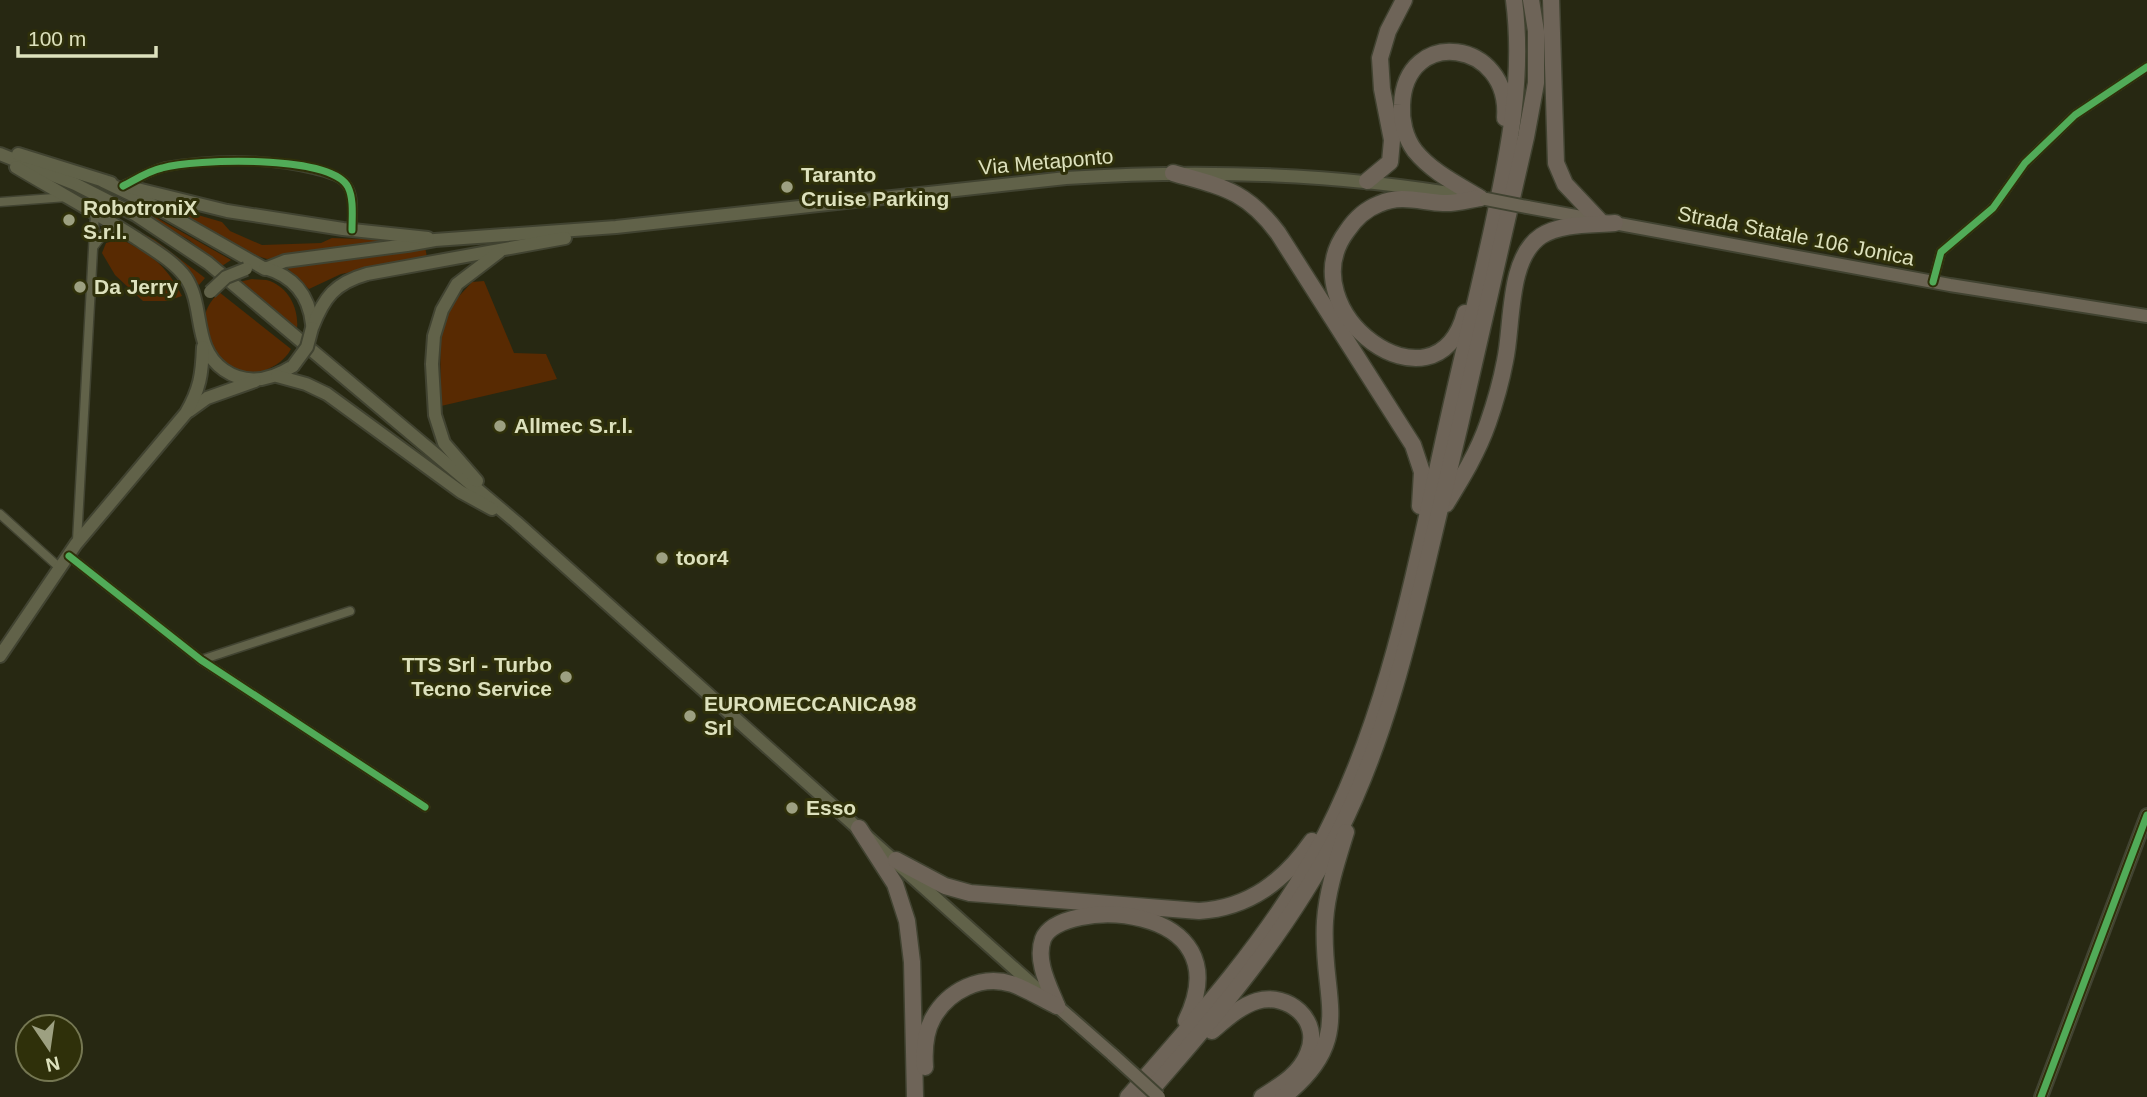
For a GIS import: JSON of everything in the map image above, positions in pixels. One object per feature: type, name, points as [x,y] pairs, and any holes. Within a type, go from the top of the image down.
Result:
[{"type":"highway","points":[[1367,181],[1390,162],[1392,140],[1382,89],[1380,58],[1388,31],[1404,0]]},
{"type":"highway","points":[[1283,1097],[1301,1083],[1320,1061],[1328,1035],[1332,1007],[1325,957],[1325,919],[1356,781],[1420,542],[1508,156],[1518,77],[1518,33],[1514,0]]},
{"type":"highway","points":[[1128,1097],[1159,1071],[1244,981],[1297,906],[1337,835],[1356,781],[1380,735],[1410,636],[1489,302],[1534,97],[1536,31],[1531,0]]},
{"type":"highway","points":[[1552,0],[1556,163],[1565,184],[1607,222]]},
{"type":"highway","points":[[1483,198],[1444,177],[1409,143],[1402,120],[1402,100],[1408,78],[1421,62],[1441,52],[1460,51],[1471,54],[1489,66],[1501,86],[1504,98],[1508,156]]},
{"type":"highway","points":[[1173,173],[1215,185],[1242,197],[1260,212],[1278,233],[1413,445],[1422,472],[1418,518],[1420,542]]},
{"type":"highway","points":[[1483,198],[1442,203],[1397,199],[1369,209],[1351,224],[1340,240],[1333,267],[1334,285],[1346,313],[1373,344],[1391,354],[1422,357],[1439,351],[1457,333],[1474,275],[1486,256]]},
{"type":"highway","points":[[1438,518],[1467,469],[1488,425],[1506,360],[1516,278],[1526,251],[1542,236],[1567,227],[1607,222]]},
{"type":"highway","points":[[896,860],[945,886],[970,893],[1178,910],[1222,908],[1255,896],[1274,884],[1311,842],[1337,792],[1356,781]]},
{"type":"highway","points":[[859,828],[895,884],[907,920],[912,962],[915,1097]]},
{"type":"highway","points":[[1057,1006],[1044,974],[1041,953],[1044,937],[1055,925],[1073,918],[1101,915],[1140,918],[1165,926],[1184,940],[1194,957],[1199,981],[1196,1002],[1180,1048]]},
{"type":"highway","points":[[925,1097],[924,1049],[932,1020],[948,999],[967,986],[987,981],[1011,984],[1057,1006]]},
{"type":"highway","points":[[1180,1048],[1257,1001],[1278,999],[1297,1006],[1307,1021],[1311,1036],[1309,1052],[1297,1072],[1262,1097]]},
{"type":"highway","points":[[1145,1097],[1159,1071]]},
{"type":"main road","points":[[0,154],[51,163],[103,181],[227,211],[435,240]]},
{"type":"main road","points":[[0,154],[160,254],[185,276],[192,290],[203,343],[202,376],[197,394],[186,413],[73,550],[0,656]]},
{"type":"main road","points":[[0,154],[75,184],[136,215],[208,263],[516,522],[1159,1097]]},
{"type":"main road","name":"Via Metaponto","points":[[616,227],[1066,178],[1173,173],[1265,173],[1367,181],[1483,198]]},
{"type":"main road","points":[[103,181],[149,203],[265,268],[285,276],[302,292],[311,310],[312,328]]},
{"type":"main road","name":"Strada Statale 106 Jonica","points":[[1483,198],[1933,282],[2147,316]]},
{"type":"main road","points":[[200,323],[201,310],[209,292],[226,277],[246,269],[435,240],[616,227]]},
{"type":"main road","points":[[186,413],[207,398],[256,380],[277,376],[293,366],[307,347],[320,308],[333,290],[347,279],[616,227]]},
{"type":"main road","points":[[502,250],[457,284],[442,310],[433,336],[433,390],[435,415],[444,443],[516,522]]},
{"type":"main road","points":[[203,343],[209,355],[222,369],[237,377],[256,380]]},
{"type":"main road","points":[[277,376],[306,384],[327,394],[461,492],[516,522]]},
{"type":"main road","points":[[2041,1097],[2147,815]]},
{"type":"street","points":[[1933,282],[1941,252],[1993,208],[2025,163],[2075,116],[2147,67]]},
{"type":"street","points":[[123,186],[161,168],[190,164],[248,160],[294,165],[339,178],[348,186],[352,200],[352,230]]},
{"type":"street","points":[[0,202],[67,197]]},
{"type":"street","points":[[95,213],[73,550],[201,660],[425,807]]},
{"type":"street","points":[[94,246],[103,234],[121,229]]},
{"type":"street","points":[[0,514],[61,569]]},
{"type":"street","points":[[201,660],[350,611]]},
{"type":"shaded area","points":[[160,204],[222,222],[230,231],[262,245],[321,243],[332,238],[391,240],[267,259],[248,253]]},
{"type":"shaded area","points":[[90,205],[155,240],[205,278],[199,285],[157,247]]},
{"type":"shaded area","points":[[136,206],[231,260],[222,266],[189,240],[135,209]]},
{"type":"shaded area","points":[[120,239],[164,268],[182,296],[167,301],[143,301],[115,275],[102,253],[106,243]]},
{"type":"shaded area","points":[[425,247],[427,257],[341,274],[309,289],[286,267]]},
{"type":"shaded area","points":[[252,279],[270,281],[283,289],[295,308],[297,329],[239,282]]},
{"type":"shaded area","points":[[484,281],[514,353],[546,354],[557,379],[441,406],[440,335],[450,306],[472,282]]},
{"type":"shaded area","points":[[219,292],[291,349],[285,358],[266,370],[244,373],[233,371],[216,357],[207,334],[205,316]]},
{"type":"cycle path","points":[[1933,282],[1941,252],[1993,208],[2025,163],[2075,115],[2147,67]]},
{"type":"cycle path","points":[[123,186],[157,169],[178,165],[230,161],[290,164],[336,176],[348,187],[352,202],[352,230]]},
{"type":"cycle path","points":[[69,556],[201,660],[425,807]]},
{"type":"cycle path","points":[[2041,1097],[2147,815]]},
{"type":"place","name":"Taranto Cruise Parking","points":[[787,187]]},
{"type":"place","name":"RobotroniX S.r.l.","points":[[69,220]]},
{"type":"place","name":"Da Jerry","points":[[80,287]]},
{"type":"place","name":"Allmec S.r.l.","points":[[500,426]]},
{"type":"place","name":"toor4","points":[[662,558]]},
{"type":"place","name":"TTS Srl - Turbo Tecno Service","points":[[566,677]]},
{"type":"place","name":"EUROMECCANICA98 Srl","points":[[690,716]]},
{"type":"place","name":"Esso","points":[[792,808]]}]
